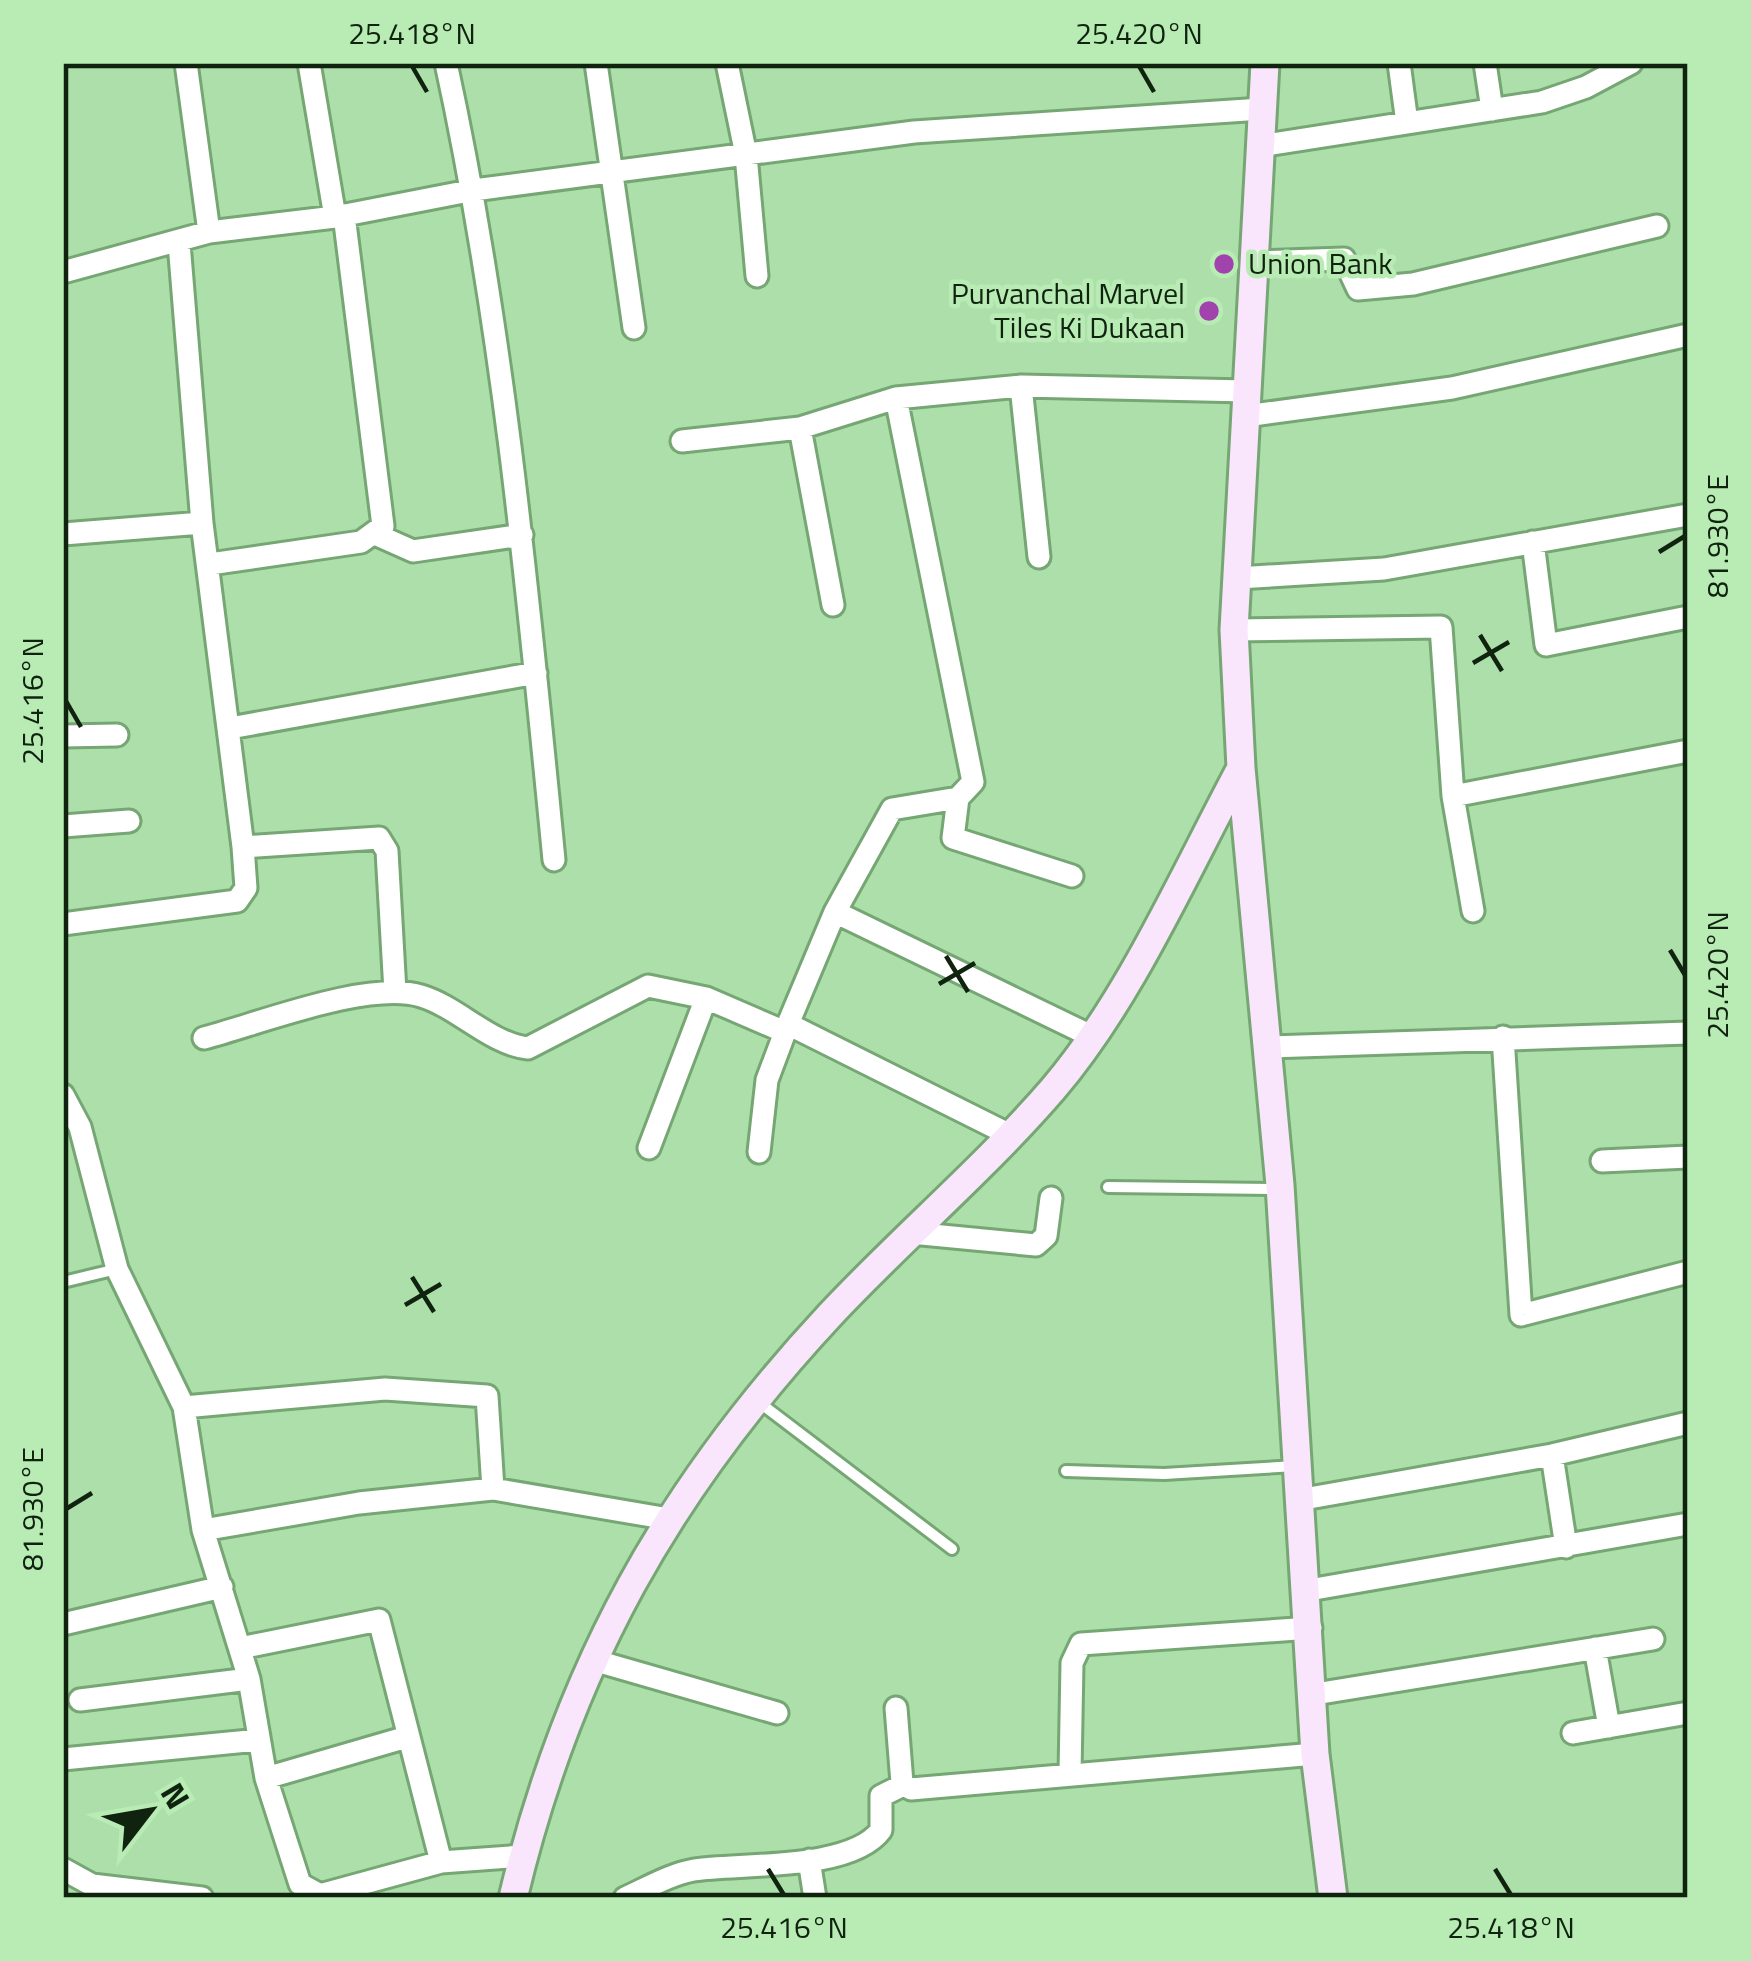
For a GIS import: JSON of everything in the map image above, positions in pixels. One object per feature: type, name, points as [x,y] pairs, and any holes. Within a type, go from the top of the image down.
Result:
[{"type":"street","points":[[186,63],[209,232]]},
{"type":"street","points":[[309,63],[340,216],[384,515],[377,535]]},
{"type":"street","points":[[446,63],[474,190],[522,535],[554,860]]},
{"type":"street","points":[[596,63],[634,328]]},
{"type":"street","points":[[727,63],[746,155],[757,276]]},
{"type":"street","points":[[1265,63],[1234,630],[1241,767],[1280,1189],[1298,1500],[1309,1591],[1315,1754],[1333,1898]]},
{"type":"street","points":[[1399,63],[1407,123]]},
{"type":"street","points":[[1485,63],[1492,110]]},
{"type":"street","points":[[1582,63],[1586,87]]},
{"type":"street","points":[[1260,146],[1492,110],[1586,87],[1630,63]]},
{"type":"street","points":[[63,272],[209,232],[340,216],[474,190],[914,132],[1262,109]]},
{"type":"street","points":[[1254,262],[1344,259],[1358,289],[1413,284],[1657,226]]},
{"type":"street","points":[[63,924],[237,901],[246,888],[202,523],[179,243]]},
{"type":"street","points":[[682,441],[800,428],[896,398],[1021,386],[1246,404],[1452,388],[1688,335]]},
{"type":"street","points":[[1021,386],[1039,557]]},
{"type":"street","points":[[896,398],[973,782],[958,799],[953,838],[1072,876]]},
{"type":"street","points":[[800,428],[833,605]]},
{"type":"street","points":[[1237,578],[1384,568],[1688,515]]},
{"type":"street","points":[[63,534],[202,523]]},
{"type":"street","points":[[210,564],[377,535],[413,551],[522,535]]},
{"type":"street","points":[[1533,542],[1546,645],[1688,617]]},
{"type":"street","points":[[1234,630],[1442,627],[1453,796],[1473,911]]},
{"type":"street","points":[[230,728],[536,673]]},
{"type":"street","points":[[63,736],[117,735]]},
{"type":"street","points":[[1453,796],[1688,751]]},
{"type":"street","points":[[513,1898],[536,1804],[610,1618],[696,1472],[911,1233],[1054,1087],[1127,979],[1241,767]]},
{"type":"street","points":[[759,1152],[767,1080],[787,1028],[835,912],[892,809],[958,799]]},
{"type":"street","points":[[63,826],[129,821]]},
{"type":"street","points":[[243,847],[380,838],[387,851],[394,992]]},
{"type":"street","points":[[835,912],[1089,1035]]},
{"type":"street","points":[[204,1038],[394,992],[446,1006],[505,1041],[528,1048],[648,986],[706,998],[787,1028],[1008,1134]]},
{"type":"street","points":[[649,1148],[706,998]]},
{"type":"street","points":[[1267,1047],[1688,1033]]},
{"type":"street","points":[[1503,1037],[1521,1315],[1688,1272]]},
{"type":"street","points":[[63,1095],[80,1126],[117,1269],[184,1407],[203,1530],[249,1679],[266,1778],[296,1879],[312,1895],[441,1862],[523,1856]]},
{"type":"street","points":[[1602,1161],[1688,1156]]},
{"type":"street","points":[[911,1233],[1036,1245],[1046,1236],[1051,1198]]},
{"type":"street","points":[[184,1407],[366,1389],[487,1396],[494,1489]]},
{"type":"street","points":[[1298,1500],[1552,1455],[1688,1423]]},
{"type":"street","points":[[1552,1455],[1566,1547]]},
{"type":"street","points":[[203,1530],[359,1503],[494,1489],[669,1519]]},
{"type":"street","points":[[1309,1591],[1688,1525]]},
{"type":"street","points":[[63,1624],[222,1587]]},
{"type":"street","points":[[240,1648],[379,1620],[441,1862]]},
{"type":"street","points":[[1070,1773],[1072,1663],[1081,1644],[1311,1628]]},
{"type":"street","points":[[1315,1694],[1653,1639]]},
{"type":"street","points":[[1595,1648],[1609,1727]]},
{"type":"street","points":[[593,1660],[777,1713]]},
{"type":"street","points":[[80,1700],[249,1679]]},
{"type":"street","points":[[896,1708],[903,1785],[910,1790],[1315,1754]]},
{"type":"street","points":[[1573,1733],[1688,1713]]},
{"type":"street","points":[[266,1778],[407,1737]]},
{"type":"street","points":[[63,1759],[258,1740]]},
{"type":"street","points":[[625,1898],[689,1871],[809,1860],[878,1836],[880,1796],[903,1785]]},
{"type":"street","points":[[809,1860],[815,1898]]},
{"type":"street","points":[[63,1868],[92,1885],[202,1898]]},
{"type":"lane","points":[[1108,1187],[1280,1189]]},
{"type":"lane","points":[[63,1282],[117,1269]]},
{"type":"lane","points":[[757,1400],[952,1550]]},
{"type":"lane","points":[[1066,1471],[1164,1474],[1296,1466]]},
{"type":"place","name":"Union Bank","points":[[1224,264]]},
{"type":"place","name":"Purvanchal Marvel Tiles Ki Dukaan","points":[[1209,311]]}]
